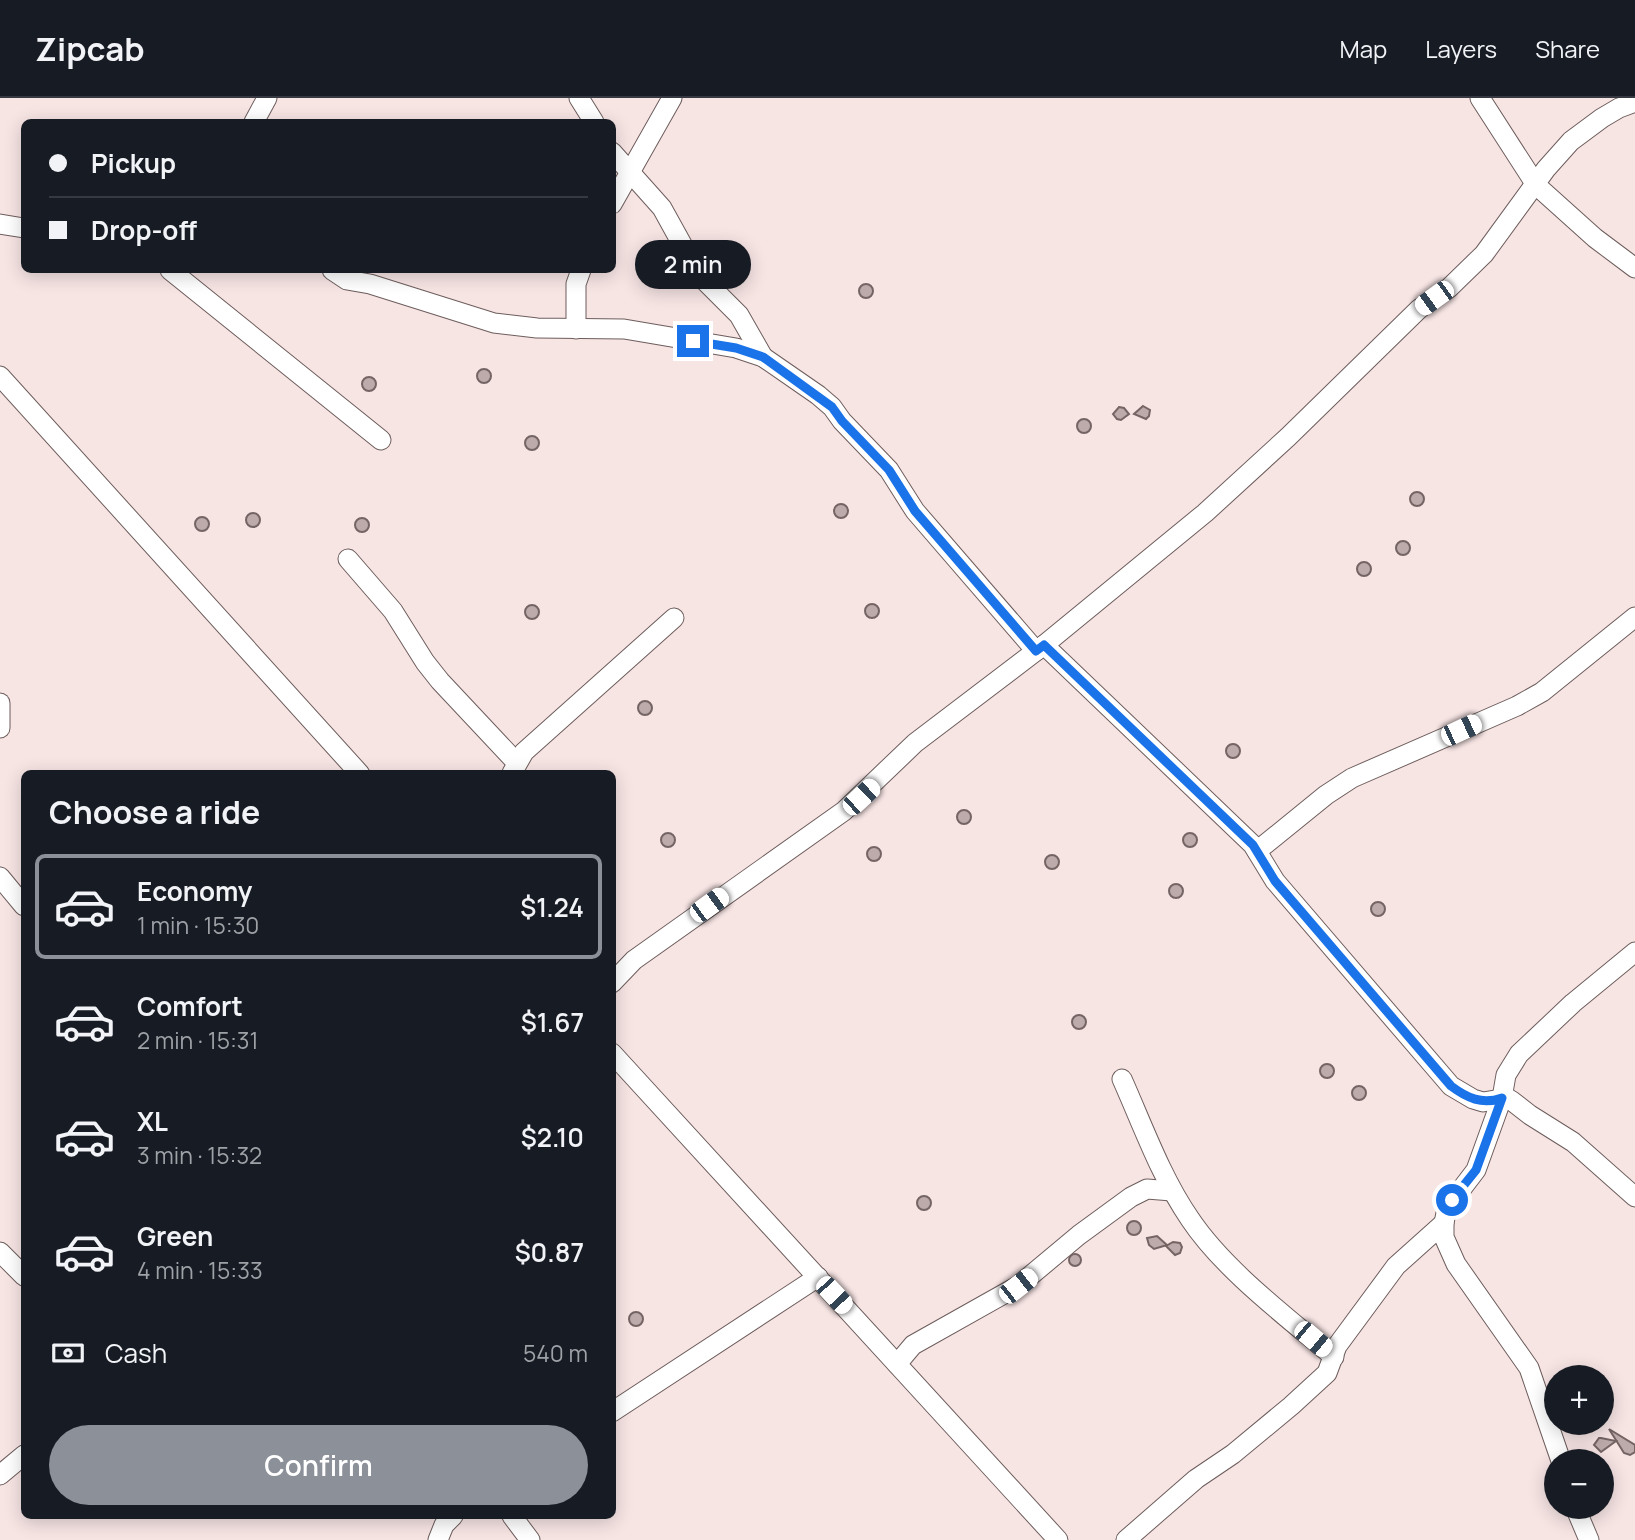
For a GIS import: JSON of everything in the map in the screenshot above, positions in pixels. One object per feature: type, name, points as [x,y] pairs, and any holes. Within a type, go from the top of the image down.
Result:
[{"type":"street","points":[[256,119],[267,98]]},
{"type":"street","points":[[579,98],[592,119]]},
{"type":"street","points":[[616,196],[672,98]]},
{"type":"street","points":[[1480,98],[1535,185],[1585,230],[1635,268]]},
{"type":"street","points":[[616,980],[634,960],[844,811],[915,743],[1040,648],[1205,513],[1289,436],[1419,309],[1449,288],[1469,269],[1499,235],[1571,141],[1602,118],[1635,102]]},
{"type":"street","points":[[616,157],[667,217],[699,275],[739,315],[763,357]]},
{"type":"street","points":[[0,224],[21,228]]},
{"type":"street","points":[[174,273],[381,440]]},
{"type":"street","points":[[336,273],[346,280],[370,284],[494,323],[651,332],[736,348],[763,357],[832,407],[889,470],[915,511],[1040,648],[1257,851],[1275,881],[1451,1086],[1483,1102],[1502,1098],[1513,1101],[1573,1142],[1635,1197]]},
{"type":"street","points":[[576,329],[576,284],[580,273]]},
{"type":"street","points":[[0,376],[356,770]]},
{"type":"street","points":[[348,559],[393,611],[440,681],[514,768],[523,752],[674,618]]},
{"type":"street","points":[[1257,851],[1326,795],[1352,778],[1517,706],[1542,692],[1635,617]]},
{"type":"street","points":[[0,703],[0,728]]},
{"type":"street","points":[[0,877],[21,902]]},
{"type":"street","points":[[1557,1449],[1530,1368],[1455,1264],[1444,1237],[1444,1223],[1447,1208],[1476,1170],[1502,1098],[1506,1075],[1519,1054],[1581,996],[1635,952]]},
{"type":"street","points":[[616,1057],[1058,1540]]},
{"type":"street","points":[[1122,1079],[1172,1191],[1191,1222],[1225,1260],[1271,1304],[1334,1357]]},
{"type":"street","points":[[897,1364],[912,1345],[1018,1286],[1079,1235],[1131,1197],[1147,1189],[1172,1191]]},
{"type":"street","points":[[1126,1540],[1196,1479],[1233,1454],[1291,1406],[1327,1373],[1337,1346],[1396,1266],[1444,1223]]},
{"type":"street","points":[[0,1252],[21,1273]]},
{"type":"street","points":[[616,1409],[818,1277]]},
{"type":"street","points":[[0,1475],[21,1458]]},
{"type":"street","points":[[438,1540],[444,1525],[450,1519]]},
{"type":"street","points":[[514,1519],[530,1540]]},
{"type":"street","points":[[1580,1519],[1588,1540]]},
{"type":"building","points":[[866,284],[871,286],[871,296],[866,298],[861,296],[859,291],[861,286]]},
{"type":"building","points":[[484,369],[489,371],[489,381],[484,383],[479,381],[477,376],[479,371]]},
{"type":"building","points":[[369,377],[374,379],[374,389],[369,391],[364,389],[362,384],[364,379]]},
{"type":"building","points":[[1143,406],[1150,410],[1146,419],[1134,414]]},
{"type":"building","points":[[1119,407],[1129,414],[1121,420],[1113,414]]},
{"type":"building","points":[[1084,419],[1089,421],[1089,431],[1084,433],[1079,431],[1077,426],[1079,421]]},
{"type":"building","points":[[532,436],[537,438],[537,448],[532,450],[527,448],[525,443],[527,438]]},
{"type":"building","points":[[1417,492],[1422,494],[1422,504],[1417,506],[1412,504],[1410,499],[1412,494]]},
{"type":"building","points":[[841,504],[846,506],[846,516],[841,518],[836,516],[834,511],[836,506]]},
{"type":"building","points":[[253,513],[258,515],[258,525],[253,527],[248,525],[246,520],[248,515]]},
{"type":"building","points":[[202,517],[207,519],[207,529],[202,531],[197,529],[195,524],[197,519]]},
{"type":"building","points":[[362,518],[367,520],[367,530],[362,532],[357,530],[355,525],[357,520]]},
{"type":"building","points":[[1403,541],[1408,543],[1408,553],[1403,555],[1398,553],[1396,548],[1398,543]]},
{"type":"building","points":[[1364,562],[1369,564],[1369,574],[1364,576],[1359,574],[1357,569],[1359,564]]},
{"type":"building","points":[[872,604],[877,606],[877,616],[872,618],[867,616],[865,611],[867,606]]},
{"type":"building","points":[[532,605],[537,607],[537,617],[532,619],[527,617],[525,612],[527,607]]},
{"type":"building","points":[[645,701],[650,703],[650,713],[645,715],[640,713],[638,708],[640,703]]},
{"type":"building","points":[[1233,744],[1238,746],[1238,756],[1233,758],[1228,756],[1226,751],[1228,746]]},
{"type":"building","points":[[964,810],[969,812],[969,822],[964,824],[959,822],[957,817],[959,812]]},
{"type":"building","points":[[668,833],[673,835],[673,845],[668,847],[663,845],[661,840],[663,835]]},
{"type":"building","points":[[1190,833],[1195,835],[1195,845],[1190,847],[1185,845],[1183,840],[1185,835]]},
{"type":"building","points":[[874,847],[879,849],[879,859],[874,861],[869,859],[867,854],[869,849]]},
{"type":"building","points":[[1052,855],[1057,857],[1057,867],[1052,869],[1047,867],[1045,862],[1047,857]]},
{"type":"building","points":[[1176,884],[1181,886],[1181,896],[1176,898],[1171,896],[1169,891],[1171,886]]},
{"type":"building","points":[[1378,902],[1383,904],[1383,914],[1378,916],[1373,914],[1371,909],[1373,904]]},
{"type":"building","points":[[1079,1015],[1084,1017],[1084,1027],[1079,1029],[1074,1027],[1072,1022],[1074,1017]]},
{"type":"building","points":[[1327,1064],[1332,1066],[1332,1076],[1327,1078],[1322,1076],[1320,1071],[1322,1066]]},
{"type":"building","points":[[1359,1086],[1364,1088],[1364,1098],[1359,1100],[1354,1098],[1352,1093],[1354,1088]]},
{"type":"building","points":[[924,1196],[929,1198],[929,1208],[924,1210],[919,1208],[917,1203],[919,1198]]},
{"type":"building","points":[[1134,1221],[1139,1223],[1139,1233],[1134,1235],[1129,1233],[1127,1228],[1129,1223]]},
{"type":"building","points":[[1157,1236],[1167,1245],[1154,1249],[1149,1245],[1147,1238]]},
{"type":"building","points":[[1173,1242],[1180,1243],[1182,1247],[1180,1253],[1175,1255],[1166,1246]]},
{"type":"building","points":[[1075,1254],[1081,1260],[1075,1266],[1069,1260]]},
{"type":"building","points":[[636,1312],[641,1314],[641,1324],[636,1326],[631,1324],[629,1319],[631,1314]]},
{"type":"building","points":[[1614,1432],[1635,1445],[1635,1452],[1630,1455],[1624,1453],[1613,1435]]},
{"type":"building","points":[[1599,1438],[1616,1441],[1605,1449],[1598,1449],[1594,1445]]},
{"type":"route","points":[[693,341],[736,348],[763,357],[832,407],[889,470],[915,511],[1036,651],[1044,645],[1253,845],[1275,881],[1451,1086],[1483,1102],[1502,1098],[1476,1170],[1452,1200]]}]
